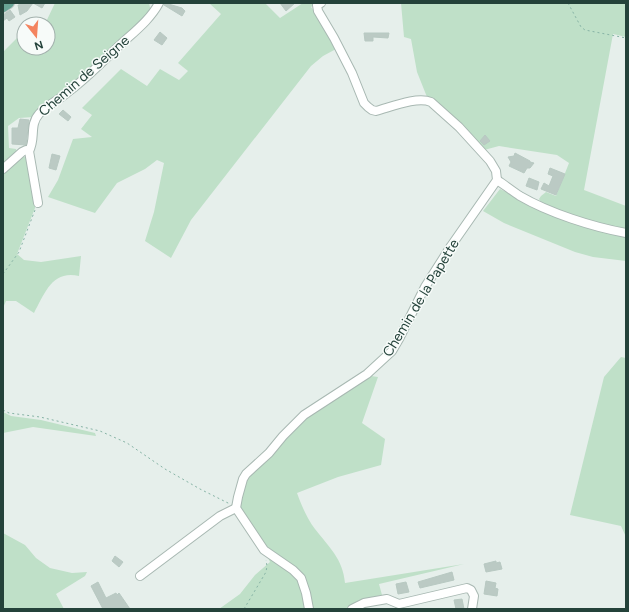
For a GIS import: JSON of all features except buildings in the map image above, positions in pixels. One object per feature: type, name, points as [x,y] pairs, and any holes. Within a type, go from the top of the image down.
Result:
[{"type":"main road","points":[[3,7],[9,3]]},
{"type":"street","name":"Chemin de Seigne","points":[[29,151],[32,146],[34,122],[39,114],[78,85],[102,64],[151,15],[160,3]]},
{"type":"street","points":[[321,3],[317,5],[318,11],[334,38],[352,73],[364,103],[368,107],[376,111],[419,100],[427,100],[459,128],[490,161],[498,178],[522,197],[557,213],[594,225],[626,233]]},
{"type":"street","points":[[3,169],[22,152],[26,150],[29,151],[38,204]]},
{"type":"street","name":"Chemin de la Papette","points":[[236,508],[243,479],[246,474],[269,453],[296,422],[315,407],[367,374],[392,351],[425,287],[451,246],[498,178]]},
{"type":"street","points":[[140,576],[220,516],[236,508],[264,550],[293,570],[301,578],[309,609]]},
{"type":"street","points":[[352,609],[364,603],[387,599],[399,604],[467,588],[471,590],[474,596],[472,609]]},
{"type":"path","points":[[568,3],[580,27],[585,30],[626,38]]},
{"type":"path","points":[[3,274],[19,252],[38,204]]},
{"type":"path","points":[[3,410],[9,413],[40,416],[100,431],[127,443],[165,469],[200,489],[232,504],[236,508]]},
{"type":"path","points":[[244,609],[266,572],[267,566],[264,550]]},
{"type":"green space","points":[[55,3],[149,3],[151,12],[86,75],[33,117],[19,118],[8,126],[9,148],[16,149],[17,154],[3,166],[3,52],[16,39],[16,56],[56,56],[56,16],[49,16]]},
{"type":"green space","points":[[209,3],[265,3],[280,18],[303,3],[317,3],[311,7],[323,23],[336,49],[323,56],[311,66],[191,220],[171,258],[145,241],[154,212],[164,163],[157,160],[145,169],[117,183],[95,213],[48,197],[58,180],[73,139],[92,137],[81,129],[92,115],[82,108],[121,69],[147,86],[160,69],[179,80],[188,71],[178,63],[221,14]]},
{"type":"green space","points":[[401,3],[626,3],[626,37],[613,34],[584,190],[626,206],[626,229],[602,225],[542,204],[539,199],[546,192],[556,196],[569,163],[557,155],[499,146],[484,150],[427,97],[417,72],[411,39],[404,37]]},
{"type":"green space","points":[[23,157],[26,157],[27,159],[35,200],[35,208],[17,254],[24,260],[41,262],[81,256],[79,276],[62,276],[56,280],[46,291],[34,313],[16,301],[6,301],[3,308],[3,172]]},
{"type":"green space","points":[[500,189],[525,201],[626,237],[626,261],[593,257],[575,252],[504,223],[483,211]]},
{"type":"green space","points":[[621,357],[626,358],[626,537],[621,526],[570,515],[604,377]]},
{"type":"green space","points":[[371,376],[378,377],[362,423],[385,439],[381,465],[338,477],[297,493],[302,507],[312,525],[338,560],[344,575],[345,583],[464,564],[379,584],[382,595],[359,600],[345,609],[219,609],[240,594],[255,575],[270,562],[260,541],[240,508],[244,484],[295,425]]},
{"type":"green space","points":[[3,412],[11,416],[41,420],[95,433],[96,436],[33,427],[3,433]]},
{"type":"green space","points":[[3,533],[25,545],[36,558],[50,568],[72,573],[87,572],[85,576],[56,594],[64,609],[3,609]]}]
